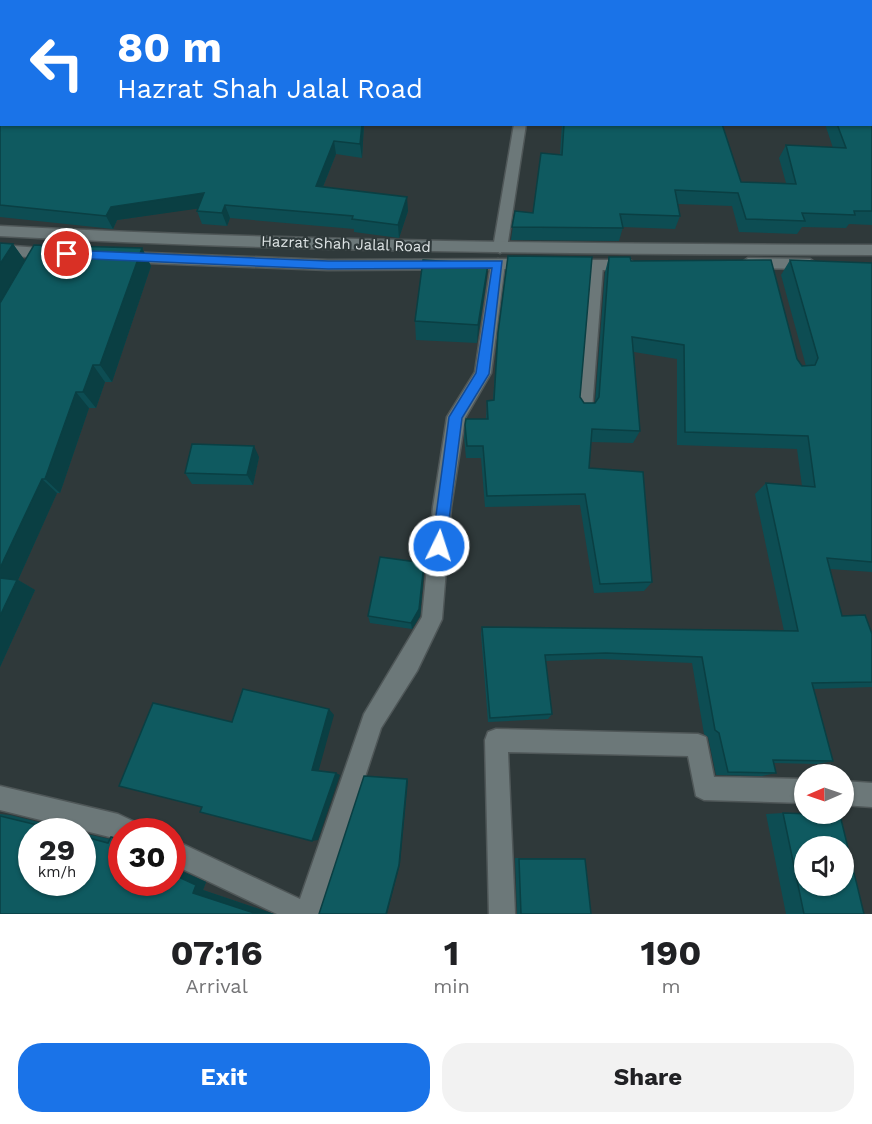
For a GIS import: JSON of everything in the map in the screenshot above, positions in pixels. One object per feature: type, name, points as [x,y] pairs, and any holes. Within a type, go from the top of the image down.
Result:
[{"type":"main road","points":[[307,914],[372,722],[409,663],[432,619],[442,507],[456,417],[483,374],[520,126]]},
{"type":"main road","name":"Hazrat Shah Jalal Road","points":[[0,231],[499,256],[597,265],[768,263],[872,265]]},
{"type":"main road","points":[[0,249],[67,254]]},
{"type":"main road","name":"Hazrat Shah Jalal Road","points":[[111,257],[328,265],[499,256],[872,250]]},
{"type":"main road","points":[[33,267],[44,253]]},
{"type":"main road","points":[[768,263],[774,285]]},
{"type":"main road","points":[[502,914],[496,740],[698,745],[704,788],[794,791]]},
{"type":"main road","points":[[854,794],[872,795]]},
{"type":"main road","points":[[0,798],[108,824]]},
{"type":"main road","points":[[186,857],[270,896],[302,914]]},
{"type":"lane","points":[[585,410],[597,265]]},
{"type":"building","points":[[0,126],[362,126],[360,144],[334,141],[316,186],[407,197],[398,225],[352,219],[353,216],[225,205],[222,213],[197,211],[204,193],[111,207],[106,216],[0,205]]},
{"type":"building","points":[[564,126],[723,126],[741,182],[796,184],[786,145],[846,148],[838,126],[872,126],[872,211],[854,211],[855,215],[802,213],[805,221],[746,219],[738,193],[675,190],[680,216],[620,214],[623,228],[512,227],[515,211],[533,213],[541,153],[562,155]]},
{"type":"building","points":[[0,243],[13,244],[0,264]]},
{"type":"building","points":[[34,245],[142,248],[100,365],[93,365],[83,392],[76,392],[45,479],[42,479],[0,568],[0,303]]},
{"type":"building","points":[[508,256],[592,257],[580,397],[584,403],[595,403],[599,397],[609,257],[630,257],[631,261],[771,260],[797,359],[802,366],[815,365],[818,358],[790,260],[872,263],[872,562],[827,558],[842,616],[865,615],[872,634],[872,682],[812,683],[833,761],[773,760],[776,773],[728,772],[719,733],[715,730],[702,657],[606,653],[545,655],[552,714],[490,718],[482,627],[798,631],[766,483],[815,487],[808,436],[685,432],[684,345],[632,337],[640,431],[592,429],[589,468],[643,472],[652,582],[600,584],[585,494],[487,496],[483,446],[467,446],[466,419],[488,419],[487,401],[494,400],[498,333]]},
{"type":"building","points":[[423,260],[488,264],[478,325],[415,321]]},
{"type":"building","points":[[192,444],[254,446],[247,475],[185,473]]},
{"type":"building","points":[[380,557],[424,563],[419,609],[411,623],[368,616]]},
{"type":"building","points":[[0,578],[17,580],[0,616]]},
{"type":"building","points":[[243,689],[329,709],[312,770],[336,773],[312,841],[200,812],[202,807],[119,786],[153,703],[232,722]]},
{"type":"building","points":[[364,776],[407,779],[399,865],[386,914],[319,914]]},
{"type":"building","points":[[783,813],[794,813],[794,824],[842,824],[845,836],[794,836],[794,866]]},
{"type":"building","points":[[0,816],[18,820],[18,896],[96,896],[96,840],[108,843],[108,896],[186,896],[186,880],[196,885],[193,893],[257,914],[0,914]]},
{"type":"building","points":[[519,859],[585,859],[591,914],[521,914]]},
{"type":"building","points":[[854,873],[864,914],[804,914],[800,896],[854,896]]},
{"type":"route","points":[[67,254],[328,265],[498,264],[483,374],[456,417],[442,507],[439,546]]}]
